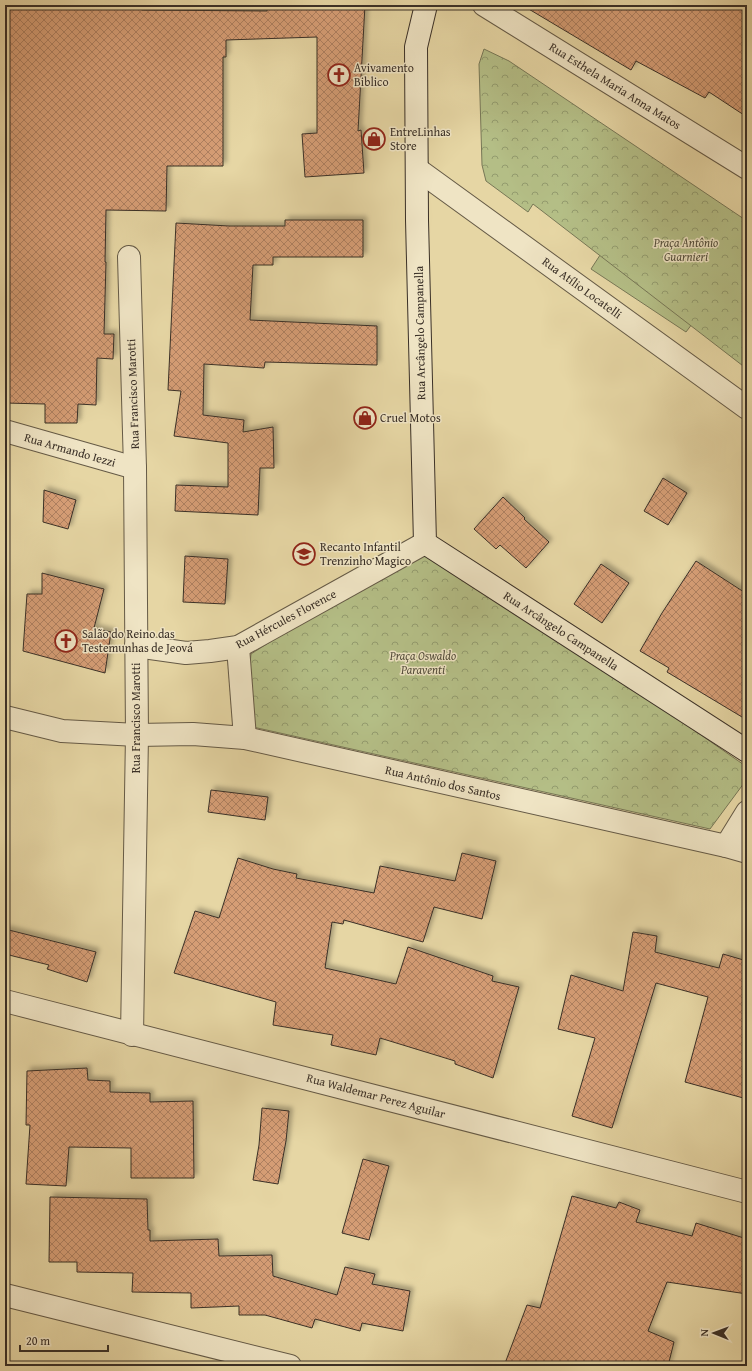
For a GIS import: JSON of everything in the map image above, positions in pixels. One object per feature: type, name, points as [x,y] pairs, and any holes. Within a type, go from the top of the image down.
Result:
[{"type":"street","name":"Rua Arcângelo Campanella","points":[[426,5],[416,47],[417,220],[425,543],[747,751]]},
{"type":"street","name":"Rua Esthela Maria Anna Matos","points":[[484,5],[747,168]]},
{"type":"street","name":"Rua Atílio Locatelli","points":[[417,169],[747,408]]},
{"type":"street","name":"Rua Francisco Marotti","points":[[129,257],[135,468],[137,735],[132,1034]]},
{"type":"street","name":"Rua Armando Iezzi","points":[[5,431],[135,468]]},
{"type":"street","name":"Rua Hércules Florence","points":[[136,646],[186,653],[238,647],[425,543]]},
{"type":"street","points":[[238,647],[245,738]]},
{"type":"street","name":"Rua Antônio dos Santos","points":[[5,717],[62,731],[137,735],[192,734],[245,738],[726,846],[747,852]]},
{"type":"street","points":[[726,846],[747,812]]},
{"type":"street","name":"Rua Waldemar Perez Aguilar","points":[[5,1001],[747,1192]]},
{"type":"street","points":[[5,1295],[290,1366]]},
{"type":"green space","name":"Praça Antônio Guarnieri","points":[[484,49],[509,61],[747,221],[747,369],[533,204],[528,212],[486,181],[482,165],[479,64]]},
{"type":"green space","points":[[617,229],[717,291],[686,332],[591,269]]},
{"type":"green space","name":"Praça Oswaldo Paraventi","points":[[425,543],[747,767],[747,779],[710,829],[244,725],[251,654]]},
{"type":"building","points":[[5,5],[143,5],[142,10],[267,11],[267,5],[365,5],[358,131],[361,130],[364,173],[305,177],[302,134],[317,133],[317,37],[226,40],[226,57],[223,57],[223,166],[167,166],[166,211],[106,210],[104,334],[114,334],[113,359],[97,358],[96,405],[78,404],[77,423],[45,423],[45,404],[5,403],[5,328],[8,258],[5,258]]},
{"type":"building","points":[[522,5],[747,5],[747,117],[709,92],[705,98],[636,61],[631,70]]},
{"type":"building","points":[[285,220],[363,220],[363,257],[273,257],[273,265],[253,265],[250,320],[377,326],[377,365],[265,362],[264,368],[204,364],[203,415],[244,420],[243,432],[273,427],[274,468],[260,468],[258,515],[175,511],[176,485],[228,487],[228,443],[174,436],[181,391],[168,390],[176,223],[229,226],[285,226]]},
{"type":"building","points":[[663,478],[687,493],[668,525],[644,511]]},
{"type":"building","points":[[44,490],[76,500],[68,529],[43,522]]},
{"type":"building","points":[[503,497],[549,542],[526,568],[500,545],[496,549],[474,529]]},
{"type":"building","points":[[185,556],[228,559],[225,604],[183,602]]},
{"type":"building","points":[[696,561],[747,594],[747,720],[667,672],[669,668],[640,651],[662,613]]},
{"type":"building","points":[[601,564],[629,583],[602,623],[574,604]]},
{"type":"building","points":[[42,573],[104,589],[94,628],[111,632],[105,673],[23,651],[27,594],[42,594]]},
{"type":"building","points":[[211,790],[268,797],[265,820],[208,812]]},
{"type":"building","points":[[462,853],[496,861],[482,919],[434,907],[423,942],[344,920],[343,924],[332,922],[325,968],[396,984],[408,947],[493,976],[492,981],[519,987],[493,1078],[455,1064],[455,1061],[380,1038],[376,1055],[331,1045],[333,1035],[273,1025],[276,1002],[174,973],[195,911],[219,918],[238,858],[273,869],[297,874],[296,878],[374,893],[380,866],[455,881]]},
{"type":"building","points":[[5,929],[96,952],[87,982],[47,969],[49,965],[5,954]]},
{"type":"building","points":[[633,932],[657,936],[655,952],[719,968],[723,954],[747,961],[747,1099],[685,1082],[708,997],[656,983],[612,1128],[572,1116],[595,1038],[558,1029],[571,975],[623,991]]},
{"type":"building","points":[[87,1068],[88,1080],[110,1081],[110,1092],[150,1093],[150,1102],[193,1101],[194,1178],[131,1178],[131,1148],[69,1147],[66,1186],[26,1184],[30,1125],[26,1125],[27,1071]]},
{"type":"building","points":[[262,1108],[289,1111],[286,1141],[278,1184],[253,1180],[259,1145]]},
{"type":"building","points":[[363,1159],[389,1166],[369,1240],[342,1233]]},
{"type":"building","points":[[572,1196],[616,1208],[619,1202],[640,1210],[636,1222],[692,1236],[696,1223],[747,1239],[747,1294],[667,1282],[648,1331],[674,1342],[668,1366],[504,1366],[527,1305],[540,1308]]},
{"type":"building","points":[[50,1197],[147,1199],[148,1230],[150,1230],[150,1241],[218,1239],[219,1256],[272,1255],[273,1276],[337,1295],[345,1267],[375,1274],[372,1284],[410,1291],[403,1331],[362,1323],[360,1331],[315,1319],[312,1328],[265,1315],[239,1315],[239,1306],[191,1308],[191,1293],[132,1292],[133,1273],[77,1272],[77,1262],[49,1262]]},
{"type":"place","name":"Avivamento Biblico","points":[[339,75]]},
{"type":"place","name":"EntreLinhas Store","points":[[374,139]]},
{"type":"place","name":"Cruel Motos","points":[[365,418]]},
{"type":"place","name":"Recanto Infantil Trenzinho Magico","points":[[304,554]]},
{"type":"place","name":"Salão do Reino das Testemunhas de Jeová","points":[[66,641]]}]
